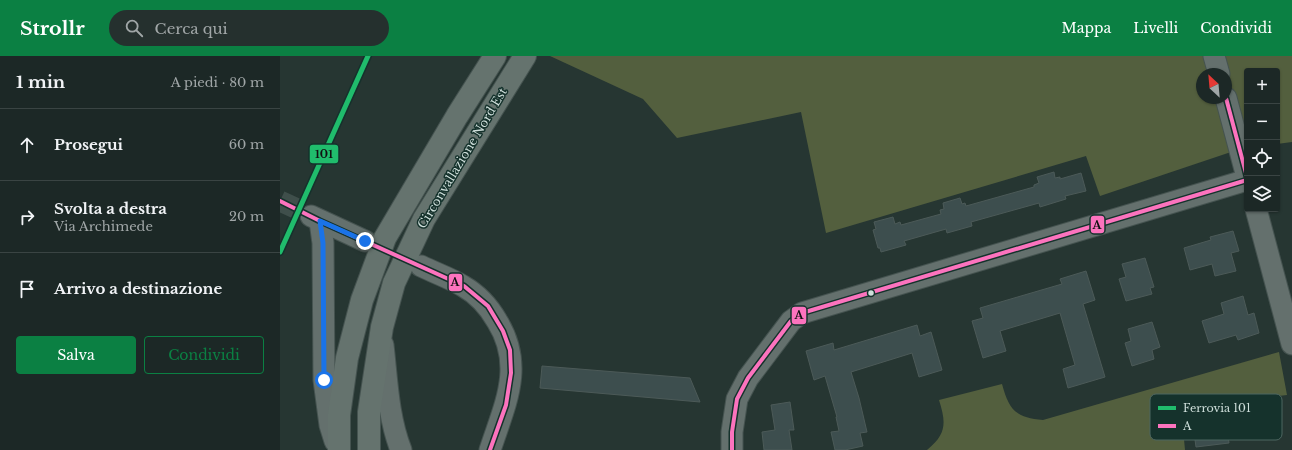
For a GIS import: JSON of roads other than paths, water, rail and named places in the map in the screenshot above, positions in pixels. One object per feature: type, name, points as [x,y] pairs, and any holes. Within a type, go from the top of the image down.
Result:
[{"type":"main road","name":"Circonvallazione Nord Est","points":[[339,450],[339,415],[347,358],[362,300],[385,238],[495,56]]},
{"type":"main road","name":"Circonvallazione Nord Est","points":[[369,450],[369,412],[382,327],[394,283],[424,218],[525,56]]},
{"type":"street","points":[[1214,56],[1217,68]]},
{"type":"street","points":[[1228,104],[1246,176]]},
{"type":"street","points":[[732,450],[732,432],[737,399],[748,378],[791,321],[802,313],[1244,180]]},
{"type":"street","points":[[1257,212],[1292,344]]},
{"type":"street","points":[[339,450],[330,425],[324,380],[323,243],[314,218],[365,241]]},
{"type":"street","points":[[421,266],[464,286],[488,306],[503,331],[510,350],[511,373],[506,405],[490,450]]},
{"type":"street","points":[[382,327],[388,397],[394,430],[401,450]]},
{"type":"street","points":[[394,430],[407,439],[414,450]]},
{"type":"tunnel","points":[[280,201],[308,214]]},
{"type":"rail line","name":"101","points":[[280,252],[368,56]]}]
